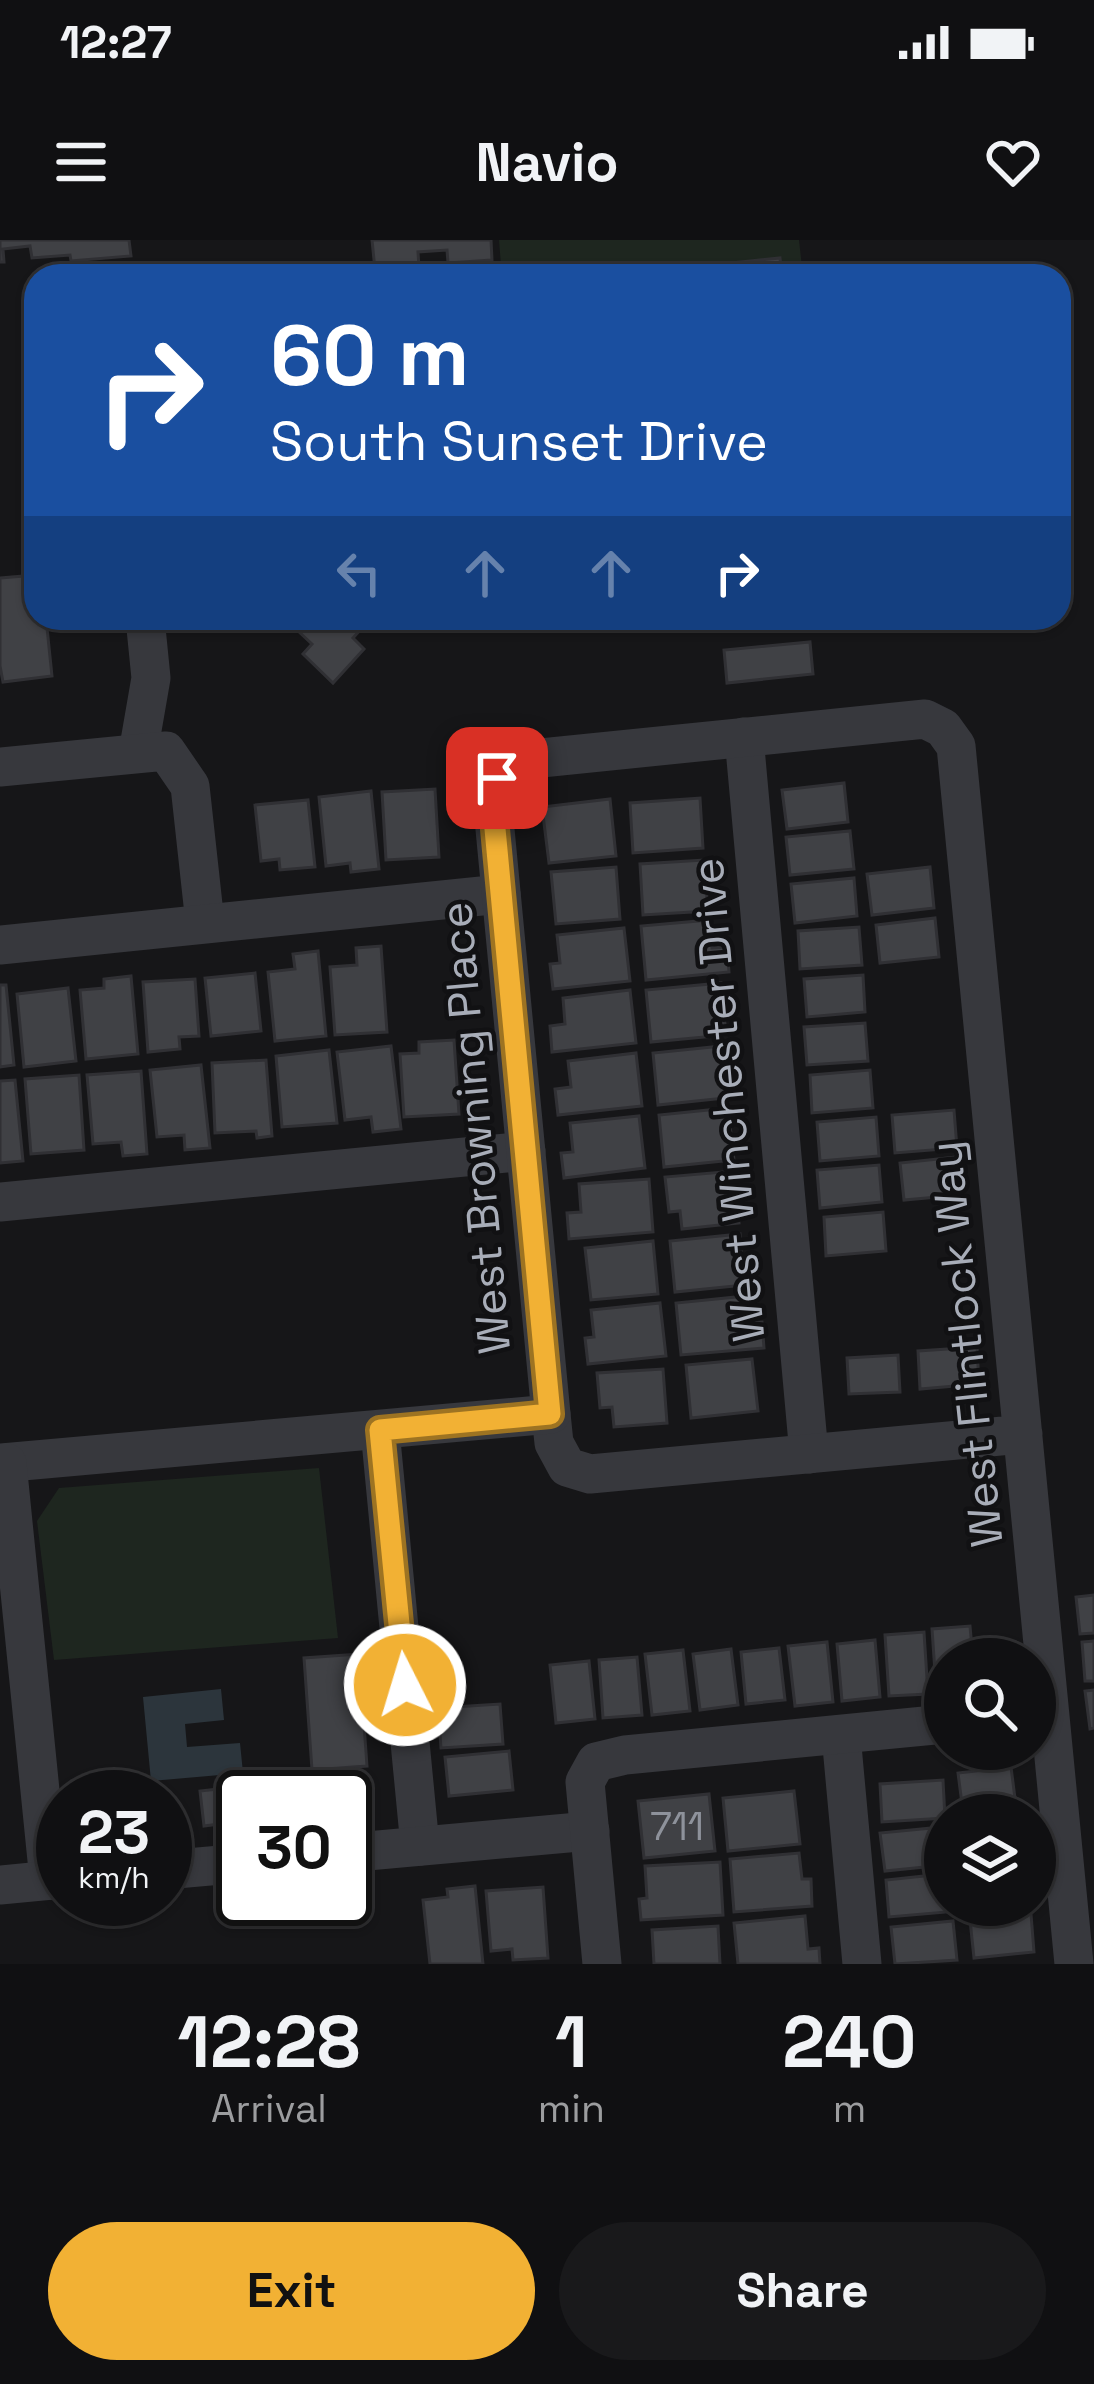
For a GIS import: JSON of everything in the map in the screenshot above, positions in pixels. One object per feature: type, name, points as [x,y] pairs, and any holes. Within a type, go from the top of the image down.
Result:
[{"type":"street","points":[[146,630],[152,752],[190,786],[206,923]]},
{"type":"street","name":"West Flintlock Way","points":[[744,737],[925,719],[948,732],[956,746],[1023,1434],[1037,1638]]},
{"type":"street","name":"West Browning Place","points":[[744,737],[541,758],[518,764],[497,778],[492,797],[554,1443],[567,1467],[590,1474],[809,1454]]},
{"type":"street","name":"West Winchester Drive","points":[[744,737],[809,1454]]},
{"type":"street","points":[[0,767],[152,752]]},
{"type":"street","points":[[0,944],[501,894]]},
{"type":"street","points":[[0,1202],[526,1150]]},
{"type":"street","points":[[36,1792],[9,1674],[3,1463],[550,1414]]},
{"type":"street","points":[[380,1430],[420,1846]]},
{"type":"street","points":[[809,1454],[1023,1434]]},
{"type":"street","points":[[602,1964],[585,1782],[596,1762],[924,1726]]},
{"type":"street","points":[[841,1735],[862,1964]]},
{"type":"street","name":"West Flintlock Way","points":[[1049,1770],[1074,1964]]},
{"type":"street","points":[[372,1850],[590,1832]]},
{"type":"street","points":[[0,1885],[36,1882]]},
{"type":"shaded area","points":[[499,240],[799,240],[802,264],[501,264]]},
{"type":"shaded area","points":[[319,1468],[338,1638],[54,1660],[37,1521],[59,1488]]},
{"type":"shaded area","points":[[221,1689],[224,1720],[185,1724],[187,1747],[240,1743],[243,1770],[216,1770],[216,1775],[192,1777],[192,1770],[150,1770],[143,1697]]},
{"type":"building","points":[[0,240],[129,240],[131,256],[71,261],[70,255],[32,258],[30,246],[3,249],[4,262],[0,262]]},
{"type":"building","points":[[372,240],[491,240],[492,260],[448,263],[447,250],[418,252],[419,264],[374,264]]},
{"type":"building","points":[[780,258],[781,264],[721,264]]},
{"type":"building","points":[[24,576],[24,630],[47,630],[52,676],[3,682],[0,578]]},
{"type":"building","points":[[297,630],[360,630],[353,638],[364,649],[333,683],[303,654],[312,644]]},
{"type":"building","points":[[810,642],[813,674],[727,683],[724,650]]},
{"type":"building","points":[[844,783],[848,822],[787,829],[782,790]]},
{"type":"building","points":[[435,789],[439,857],[386,860],[382,792]]},
{"type":"building","points":[[371,791],[379,869],[351,872],[350,863],[326,866],[319,797]]},
{"type":"building","points":[[700,798],[703,848],[633,853],[630,803]]},
{"type":"building","points":[[610,799],[616,856],[549,863],[542,807]]},
{"type":"building","points":[[308,800],[315,867],[280,870],[279,859],[261,861],[255,805]]},
{"type":"building","points":[[850,831],[854,869],[790,875],[786,837]]},
{"type":"building","points":[[704,860],[708,911],[643,915],[640,864]]},
{"type":"building","points":[[616,867],[620,919],[556,924],[551,872]]},
{"type":"building","points":[[930,867],[934,908],[872,915],[867,874]]},
{"type":"building","points":[[854,878],[857,916],[795,923],[791,884]]},
{"type":"building","points":[[935,918],[939,957],[880,963],[876,925]]},
{"type":"building","points":[[710,920],[712,948],[727,947],[729,972],[646,980],[641,926]]},
{"type":"building","points":[[859,927],[862,965],[800,969],[798,931]]},
{"type":"building","points":[[624,928],[630,981],[553,989],[550,964],[560,963],[557,935]]},
{"type":"building","points":[[381,946],[387,1032],[335,1035],[330,967],[357,965],[356,948]]},
{"type":"building","points":[[318,951],[326,1036],[275,1041],[268,972],[295,969],[293,954]]},
{"type":"building","points":[[255,973],[261,1031],[211,1036],[205,978]]},
{"type":"building","points":[[863,975],[865,1012],[807,1017],[804,979]]},
{"type":"building","points":[[131,976],[138,1054],[86,1059],[80,990],[104,988],[104,979]]},
{"type":"building","points":[[195,979],[199,1036],[179,1037],[180,1049],[148,1052],[143,982]]},
{"type":"building","points":[[721,983],[726,1035],[651,1042],[646,990]]},
{"type":"building","points":[[0,985],[6,985],[14,1065],[0,1067]]},
{"type":"building","points":[[68,988],[76,1061],[24,1067],[17,994]]},
{"type":"building","points":[[630,990],[636,1043],[552,1052],[550,1026],[565,1024],[563,998]]},
{"type":"building","points":[[865,1023],[868,1061],[807,1065],[804,1027]]},
{"type":"building","points":[[454,1040],[459,1114],[404,1117],[400,1054],[419,1053],[419,1042]]},
{"type":"building","points":[[391,1046],[401,1129],[373,1132],[371,1117],[345,1120],[337,1052]]},
{"type":"building","points":[[722,1046],[724,1070],[733,1070],[735,1097],[658,1105],[653,1053]]},
{"type":"building","points":[[329,1050],[337,1123],[282,1127],[276,1056]]},
{"type":"building","points":[[636,1053],[642,1106],[558,1115],[555,1089],[571,1087],[568,1061]]},
{"type":"building","points":[[266,1060],[272,1136],[257,1138],[256,1131],[215,1133],[212,1063]]},
{"type":"building","points":[[201,1065],[210,1148],[185,1150],[184,1135],[157,1137],[150,1070]]},
{"type":"building","points":[[870,1070],[873,1108],[812,1113],[810,1075]]},
{"type":"building","points":[[141,1071],[147,1154],[123,1156],[121,1142],[93,1144],[87,1075]]},
{"type":"building","points":[[79,1075],[84,1150],[31,1154],[25,1079]]},
{"type":"building","points":[[15,1080],[23,1161],[0,1163],[0,1081]]},
{"type":"building","points":[[728,1108],[734,1160],[664,1167],[659,1115]]},
{"type":"building","points":[[954,1110],[957,1148],[895,1153],[892,1115]]},
{"type":"building","points":[[639,1116],[645,1168],[564,1178],[561,1153],[573,1152],[570,1123]]},
{"type":"building","points":[[876,1117],[879,1156],[820,1161],[817,1122]]},
{"type":"building","points":[[957,1157],[960,1195],[904,1200],[900,1163]]},
{"type":"building","points":[[879,1165],[882,1202],[820,1208],[817,1170]]},
{"type":"building","points":[[734,1171],[739,1223],[682,1229],[680,1211],[669,1212],[665,1177]]},
{"type":"building","points":[[649,1179],[653,1232],[569,1239],[567,1213],[581,1212],[579,1184]]},
{"type":"building","points":[[883,1212],[886,1251],[826,1256],[824,1217]]},
{"type":"building","points":[[740,1234],[742,1260],[752,1259],[755,1284],[675,1292],[670,1241]]},
{"type":"building","points":[[653,1241],[658,1294],[591,1300],[585,1248]]},
{"type":"building","points":[[746,1296],[749,1323],[762,1322],[764,1348],[681,1355],[676,1303]]},
{"type":"building","points":[[660,1303],[666,1356],[588,1364],[585,1338],[594,1337],[591,1310]]},
{"type":"building","points":[[977,1347],[979,1384],[920,1389],[918,1351]]},
{"type":"building","points":[[898,1355],[900,1392],[849,1394],[847,1358]]},
{"type":"building","points":[[752,1359],[758,1411],[691,1418],[686,1365]]},
{"type":"building","points":[[663,1369],[667,1423],[614,1427],[612,1407],[600,1408],[597,1373]]},
{"type":"building","points":[[1094,1595],[1094,1633],[1080,1634],[1076,1597]]},
{"type":"building","points":[[970,1626],[971,1638],[933,1638],[932,1629]]},
{"type":"building","points":[[924,1632],[924,1694],[889,1696],[885,1635]]},
{"type":"building","points":[[875,1640],[880,1697],[842,1701],[837,1644]]},
{"type":"building","points":[[1094,1641],[1094,1681],[1085,1681],[1082,1642]]},
{"type":"building","points":[[827,1642],[833,1702],[795,1706],[788,1646]]},
{"type":"building","points":[[779,1648],[785,1700],[746,1704],[741,1652]]},
{"type":"building","points":[[731,1649],[738,1705],[700,1710],[693,1654]]},
{"type":"building","points":[[683,1650],[690,1711],[652,1715],[645,1654]]},
{"type":"building","points":[[359,1654],[367,1766],[312,1770],[304,1658]]},
{"type":"building","points":[[637,1657],[642,1715],[603,1718],[599,1660]]},
{"type":"building","points":[[589,1661],[595,1719],[556,1723],[550,1665]]},
{"type":"building","points":[[1094,1690],[1094,1728],[1090,1729],[1085,1691]]},
{"type":"building","points":[[500,1704],[503,1744],[441,1748],[438,1708]]},
{"type":"building","points":[[509,1751],[513,1790],[449,1796],[445,1757]]},
{"type":"building","points":[[1011,1770],[1014,1794],[961,1794],[958,1773]]},
{"type":"building","points":[[943,1780],[944,1794],[924,1794],[924,1819],[882,1822],[880,1784]]},
{"type":"building","points":[[216,1789],[216,1824],[204,1826],[200,1791]]},
{"type":"building","points":[[794,1791],[800,1844],[728,1851],[723,1798]]},
{"type":"building","points":[[709,1794],[715,1851],[644,1858],[638,1801]]},
{"type":"building","points":[[924,1829],[924,1867],[885,1871],[880,1833]]},
{"type":"building","points":[[799,1853],[802,1879],[811,1879],[812,1906],[734,1912],[730,1859]]},
{"type":"building","points":[[720,1862],[723,1915],[641,1920],[639,1899],[647,1898],[645,1866]]},
{"type":"building","points":[[924,1876],[924,1914],[889,1917],[886,1880]]},
{"type":"building","points":[[475,1886],[483,1964],[430,1964],[423,1900],[448,1897],[447,1889]]},
{"type":"building","points":[[543,1887],[548,1958],[513,1960],[512,1949],[491,1951],[486,1891]]},
{"type":"building","points":[[805,1916],[808,1949],[819,1948],[820,1964],[738,1964],[734,1923]]},
{"type":"building","points":[[718,1926],[720,1964],[654,1964],[652,1930]]},
{"type":"building","points":[[954,1926],[957,1960],[895,1964],[891,1927]]},
{"type":"building","points":[[971,1926],[1032,1926],[1034,1952],[974,1958]]},
{"type":"route","points":[[405,1685],[380,1430],[550,1414],[492,797],[497,778]]}]
